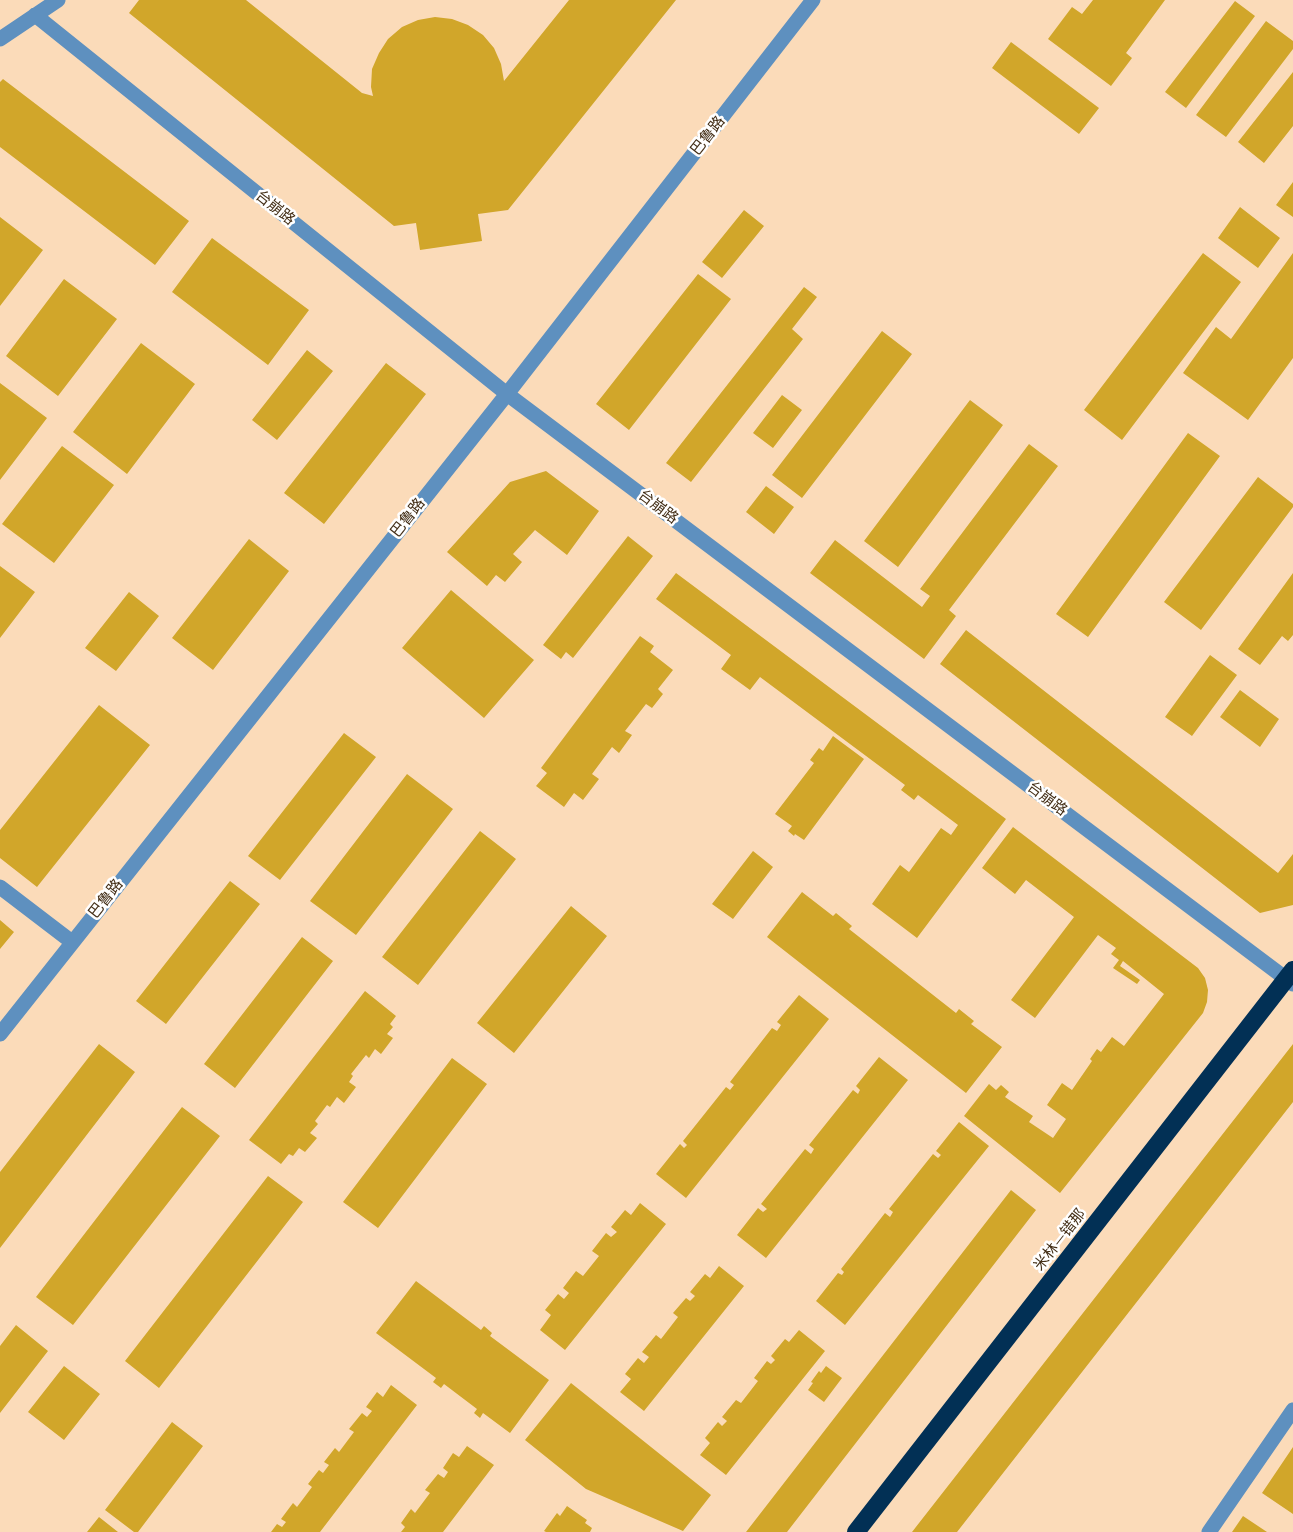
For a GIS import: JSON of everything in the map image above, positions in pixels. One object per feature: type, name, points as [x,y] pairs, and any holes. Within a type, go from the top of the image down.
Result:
[{"type":"highway","name":"米林—错那","points":[[855,1532],[1291,978]]},
{"type":"street","points":[[0,39],[58,0]]},
{"type":"street","name":"巴鲁路","points":[[0,1034],[507,394],[813,0]]},
{"type":"street","name":"台崩路","points":[[35,15],[507,394],[1291,978]]},
{"type":"street","points":[[0,888],[72,942]]},
{"type":"street","points":[[1209,1532],[1293,1410]]},
{"type":"building","points":[[139,0],[246,0],[362,93],[373,96],[372,69],[379,53],[388,39],[402,27],[418,20],[435,17],[452,19],[468,25],[483,35],[494,48],[501,64],[504,81],[569,0],[676,0],[508,210],[478,214],[482,241],[420,250],[416,223],[394,226],[129,13]]},
{"type":"building","points":[[1093,0],[1165,0],[1126,53],[1132,58],[1111,86],[1048,39],[1072,7],[1082,14]]},
{"type":"building","points":[[1235,1],[1255,16],[1186,108],[1165,92]]},
{"type":"building","points":[[1266,21],[1293,41],[1293,49],[1226,137],[1196,115]]},
{"type":"building","points":[[1011,42],[1099,108],[1079,134],[992,68]]},
{"type":"building","points":[[1293,72],[1293,126],[1264,163],[1238,142]]},
{"type":"building","points":[[3,79],[189,221],[155,265],[0,147],[0,82]]},
{"type":"building","points":[[1293,182],[1293,217],[1276,205]]},
{"type":"building","points":[[1240,207],[1280,238],[1258,268],[1218,238]]},
{"type":"building","points":[[744,210],[764,226],[722,278],[702,262]]},
{"type":"building","points":[[0,217],[43,250],[0,306]]},
{"type":"building","points":[[212,238],[309,310],[268,365],[172,292]]},
{"type":"building","points":[[1203,253],[1241,282],[1122,440],[1084,410]]},
{"type":"building","points":[[1293,253],[1293,358],[1248,420],[1183,373],[1216,327],[1231,339]]},
{"type":"building","points":[[698,274],[731,299],[629,430],[596,404]]},
{"type":"building","points":[[64,279],[117,319],[58,396],[6,356]]},
{"type":"building","points":[[804,287],[817,297],[792,329],[803,339],[691,482],[666,463]]},
{"type":"building","points":[[882,331],[912,354],[802,498],[772,475]]},
{"type":"building","points":[[141,343],[195,384],[127,474],[73,432]]},
{"type":"building","points":[[307,350],[333,371],[277,440],[252,420]]},
{"type":"building","points":[[386,363],[426,394],[324,524],[284,493]]},
{"type":"building","points":[[0,383],[47,418],[0,480]]},
{"type":"building","points":[[782,395],[802,410],[773,448],[753,433]]},
{"type":"building","points":[[970,400],[1003,425],[898,567],[864,541]]},
{"type":"building","points":[[1188,433],[1220,456],[1088,637],[1056,614]]},
{"type":"building","points":[[1029,444],[1058,466],[949,610],[956,616],[924,659],[810,573],[835,540],[922,607],[930,596],[920,589]]},
{"type":"building","points":[[62,446],[114,485],[54,563],[2,524]]},
{"type":"building","points":[[546,471],[599,511],[567,555],[535,530],[513,554],[522,562],[505,582],[496,575],[487,586],[447,552],[510,482]]},
{"type":"building","points":[[1258,477],[1293,504],[1293,507],[1201,630],[1164,602]]},
{"type":"building","points":[[766,486],[794,507],[774,534],[746,512]]},
{"type":"building","points":[[628,536],[653,556],[573,658],[566,652],[561,659],[543,645]]},
{"type":"building","points":[[249,539],[289,571],[213,670],[172,638]]},
{"type":"building","points":[[0,566],[35,592],[0,638]]},
{"type":"building","points":[[676,573],[1006,819],[917,938],[872,904],[900,865],[909,872],[941,828],[951,835],[958,825],[918,795],[914,800],[901,790],[905,785],[760,677],[750,690],[721,669],[731,655],[656,599]]},
{"type":"building","points":[[1293,573],[1293,635],[1288,641],[1282,636],[1260,665],[1238,649]]},
{"type":"building","points":[[451,590],[534,660],[484,718],[402,648]]},
{"type":"building","points":[[129,592],[159,616],[116,671],[85,648]]},
{"type":"building","points":[[966,630],[1278,873],[1293,854],[1293,905],[1260,913],[940,664]]},
{"type":"building","points":[[640,636],[654,646],[650,652],[673,670],[658,689],[663,694],[652,708],[646,704],[625,731],[632,735],[619,753],[612,747],[592,774],[599,779],[583,800],[574,793],[564,807],[536,786],[547,773],[541,768]]},
{"type":"building","points":[[1210,655],[1237,675],[1192,736],[1165,717]]},
{"type":"building","points":[[1240,690],[1279,719],[1260,747],[1220,717]]},
{"type":"building","points":[[99,705],[150,745],[37,887],[0,858],[0,830]]},
{"type":"building","points":[[344,733],[376,757],[280,880],[248,856]]},
{"type":"building","points":[[833,736],[864,759],[804,840],[788,831],[792,826],[775,814],[814,763],[810,760],[819,748],[823,751]]},
{"type":"building","points":[[407,774],[453,809],[356,935],[310,901]]},
{"type":"building","points":[[1013,827],[1198,968],[1205,978],[1208,990],[1203,1013],[1060,1193],[964,1116],[989,1084],[996,1090],[1001,1085],[1009,1092],[1005,1097],[1033,1116],[1029,1122],[1053,1138],[1066,1119],[1047,1105],[1062,1083],[1072,1090],[1092,1061],[1090,1059],[1097,1049],[1101,1052],[1112,1037],[1124,1046],[1164,994],[1123,961],[1120,966],[1140,980],[1137,984],[1113,968],[1119,960],[1111,954],[1116,948],[1098,935],[1035,1018],[1011,1000],[1074,917],[1026,880],[1015,894],[982,868]]},
{"type":"building","points":[[480,831],[516,859],[418,985],[382,957]]},
{"type":"building","points":[[753,851],[773,867],[733,919],[712,904]]},
{"type":"building","points":[[230,881],[260,904],[166,1024],[136,1001]]},
{"type":"building","points":[[802,892],[833,916],[836,913],[852,926],[849,929],[956,1013],[959,1009],[974,1021],[971,1024],[1002,1047],[966,1093],[767,937]]},
{"type":"building","points":[[571,906],[607,936],[514,1053],[477,1023]]},
{"type":"building","points":[[0,920],[14,932],[0,949]]},
{"type":"building","points":[[302,937],[333,961],[235,1088],[204,1064]]},
{"type":"building","points":[[365,991],[396,1016],[390,1024],[393,1027],[387,1034],[393,1038],[381,1054],[375,1049],[369,1058],[366,1055],[351,1074],[353,1076],[349,1082],[356,1087],[344,1103],[337,1097],[330,1107],[327,1105],[315,1121],[318,1124],[310,1133],[317,1138],[305,1152],[299,1148],[293,1156],[289,1154],[281,1164],[249,1140]]},
{"type":"building","points":[[799,995],[829,1019],[686,1198],[656,1174],[680,1144],[684,1148],[687,1145],[683,1141],[726,1087],[730,1090],[734,1085],[730,1082],[772,1028],[777,1031],[781,1025],[777,1022]]},
{"type":"building","points":[[99,1044],[135,1072],[0,1248],[0,1172]]},
{"type":"building","points":[[1293,1044],[1293,1102],[957,1532],[912,1532]]},
{"type":"building","points":[[879,1057],[908,1080],[766,1258],[737,1235],[758,1208],[763,1212],[767,1209],[761,1204],[805,1149],[811,1154],[814,1149],[809,1145],[853,1090],[858,1094],[860,1090],[856,1086]]},
{"type":"building","points":[[452,1058],[487,1084],[378,1228],[343,1202]]},
{"type":"building","points":[[182,1107],[220,1136],[73,1325],[36,1297]]},
{"type":"building","points":[[959,1122],[989,1146],[845,1325],[816,1301],[838,1273],[842,1275],[844,1272],[841,1269],[885,1213],[890,1217],[893,1212],[889,1209],[933,1154],[938,1158],[941,1155],[936,1151]]},
{"type":"building","points":[[268,1176],[303,1202],[159,1388],[125,1361]]},
{"type":"building","points":[[1011,1190],[1036,1210],[787,1532],[746,1532]]},
{"type":"building","points":[[640,1203],[666,1224],[565,1350],[540,1330],[551,1315],[545,1310],[558,1294],[564,1299],[569,1293],[563,1288],[576,1271],[583,1276],[599,1256],[592,1251],[606,1233],[611,1237],[617,1232],[611,1227],[625,1210],[631,1215]]},
{"type":"building","points":[[719,1266],[744,1286],[644,1411],[620,1392],[631,1379],[625,1374],[638,1358],[644,1363],[649,1357],[642,1352],[656,1335],[661,1339],[678,1317],[673,1313],[686,1298],[690,1301],[695,1296],[690,1292],[705,1274],[710,1278]]},
{"type":"building","points":[[416,1281],[481,1330],[484,1326],[492,1333],[490,1336],[549,1380],[510,1433],[483,1413],[480,1418],[474,1413],[477,1409],[444,1384],[441,1388],[433,1382],[436,1378],[376,1333]]},
{"type":"building","points":[[16,1325],[48,1351],[0,1413],[0,1346]]},
{"type":"building","points":[[799,1330],[825,1351],[726,1475],[700,1455],[710,1443],[705,1438],[718,1422],[722,1426],[727,1421],[722,1417],[736,1400],[741,1403],[758,1381],[754,1378],[767,1361],[771,1364],[775,1360],[771,1356],[785,1339],[789,1342]]},
{"type":"building","points":[[64,1366],[100,1394],[64,1440],[28,1412]]},
{"type":"building","points":[[826,1366],[842,1378],[824,1402],[808,1390],[819,1371],[821,1373]]},
{"type":"building","points":[[571,1383],[711,1495],[683,1531],[586,1489],[525,1440]]},
{"type":"building","points":[[391,1385],[417,1405],[320,1532],[271,1532],[277,1524],[282,1527],[286,1522],[281,1519],[293,1503],[297,1507],[312,1487],[308,1484],[319,1470],[323,1473],[329,1465],[324,1462],[335,1448],[339,1452],[354,1432],[349,1429],[362,1413],[367,1417],[372,1411],[366,1407],[377,1392],[383,1397]]},
{"type":"building","points":[[172,1422],[203,1446],[138,1532],[134,1532],[105,1510]]},
{"type":"building","points":[[467,1446],[494,1465],[443,1532],[401,1532],[405,1527],[401,1523],[411,1509],[415,1513],[430,1493],[425,1490],[438,1474],[444,1478],[448,1472],[443,1468],[453,1453],[459,1457]]},
{"type":"building","points":[[1293,1447],[1293,1514],[1262,1493]]},
{"type":"building","points":[[567,1506],[587,1520],[585,1523],[592,1528],[590,1532],[544,1531],[557,1513],[560,1516]]},
{"type":"building","points":[[1243,1516],[1267,1532],[1232,1532]]},
{"type":"building","points":[[99,1517],[118,1532],[87,1532]]}]
